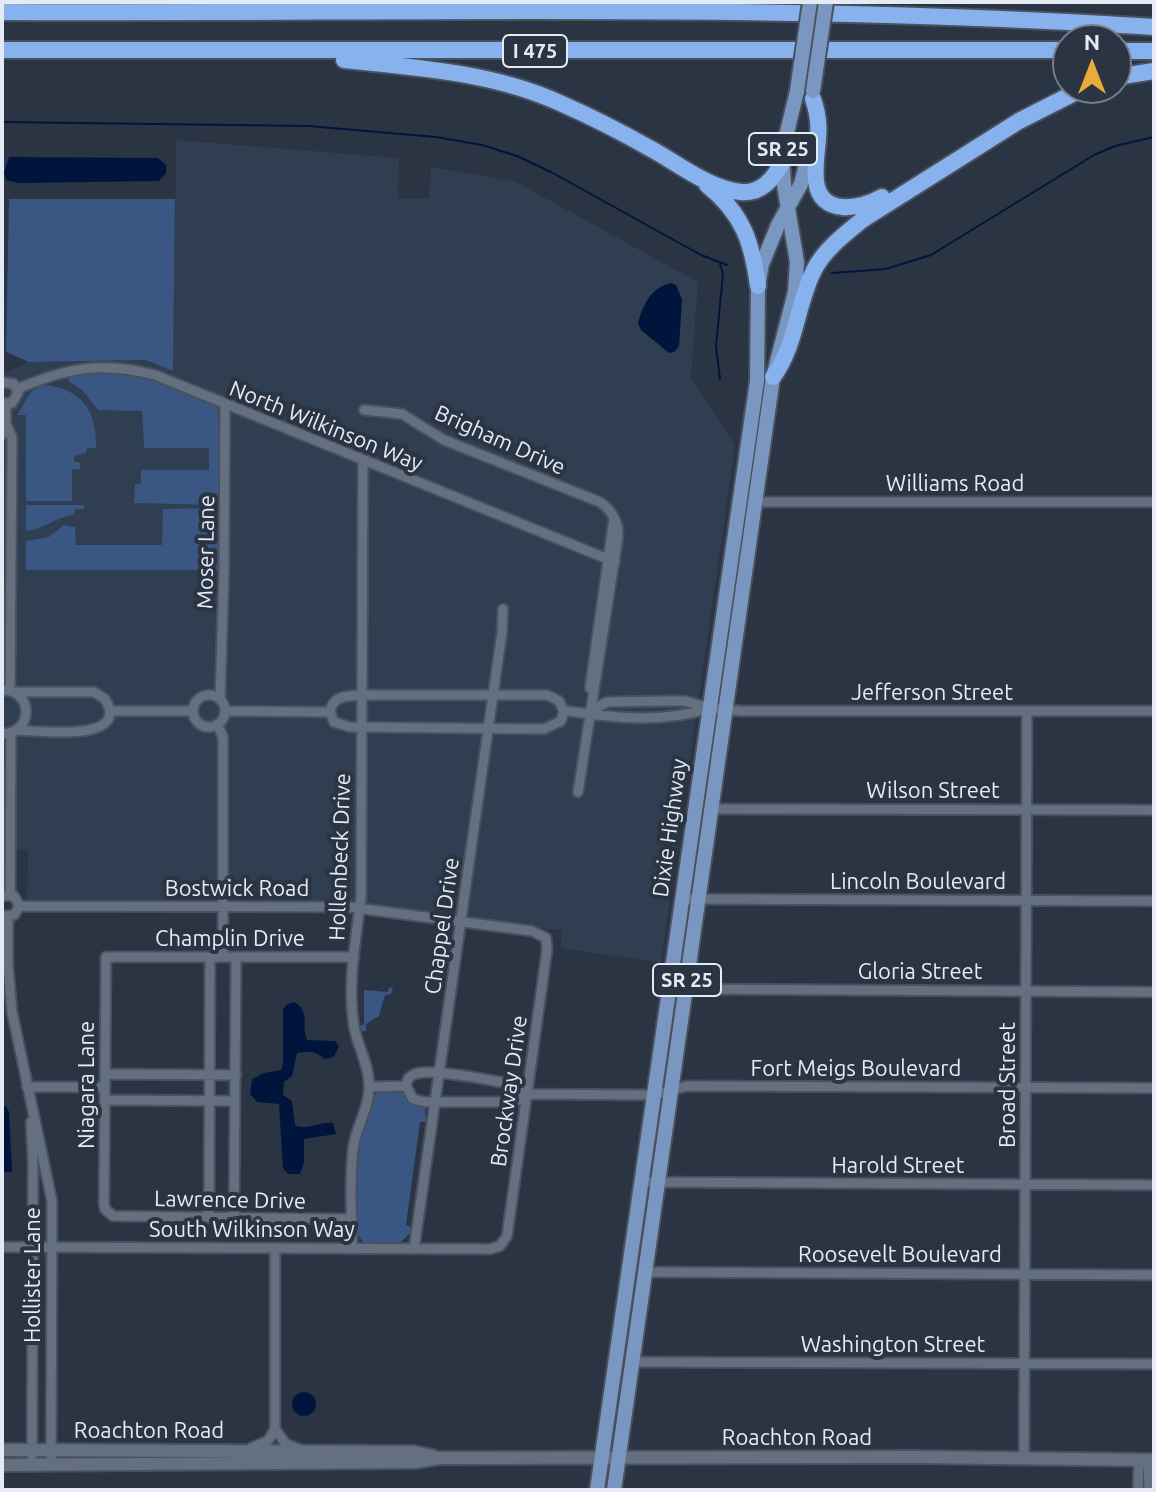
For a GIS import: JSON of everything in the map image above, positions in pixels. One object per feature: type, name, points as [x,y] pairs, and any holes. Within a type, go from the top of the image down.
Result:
[{"type":"highway","points":[[2,10],[196,2]]},
{"type":"highway","name":"I 475","points":[[2,10],[792,13],[1154,27]]},
{"type":"highway","points":[[792,13],[1002,11],[1154,16]]},
{"type":"highway","name":"I 475","points":[[2,50],[1052,50]]},
{"type":"highway","points":[[203,51],[400,66],[508,83],[593,118],[718,185],[746,192],[766,185],[783,161]]},
{"type":"highway","points":[[1132,51],[1154,51]]},
{"type":"highway","points":[[1132,74],[1154,71]]},
{"type":"highway","points":[[813,95],[820,138],[815,178],[817,187],[823,197],[844,209],[867,205],[879,199],[1002,125],[1051,103]]},
{"type":"highway","points":[[773,377],[787,358],[805,290],[814,269],[844,234],[874,212],[1051,103]]},
{"type":"highway","points":[[694,174],[723,198],[748,236],[758,286]]},
{"type":"main road","name":"Dixie Highway","points":[[618,1458],[773,377],[795,292],[797,262],[788,209],[784,140],[797,91],[810,2]]},
{"type":"main road","name":"Dixie Highway","points":[[602,1458],[757,381],[758,286],[766,254],[806,168],[811,147],[813,95],[826,2]]},
{"type":"main road","name":"SR 25","points":[[597,1490],[602,1458]]},
{"type":"main road","name":"SR 25","points":[[614,1490],[618,1458]]},
{"type":"street","name":"North Wilkinson Way","points":[[17,389],[49,375],[74,369],[126,369],[155,375],[611,560]]},
{"type":"street","points":[[2,382],[11,382],[17,389],[15,400],[4,404],[6,424],[12,437],[10,691]]},
{"type":"street","name":"Moser Lane","points":[[220,700],[225,404]]},
{"type":"street","name":"Brigham Drive","points":[[364,410],[402,414],[444,440],[600,502],[614,518],[618,532],[611,560],[599,672],[589,712],[578,792]]},
{"type":"street","points":[[2,435],[6,424]]},
{"type":"street","name":"Hollenbeck Drive","points":[[352,1249],[353,1149],[366,1114],[369,1087],[366,1062],[354,1026],[362,727],[363,461]]},
{"type":"street","name":"Williams Road","points":[[756,502],[1154,502]]},
{"type":"street","name":"Chappel Drive","points":[[414,1249],[503,609]]},
{"type":"street","points":[[10,691],[94,692],[105,699],[110,711],[106,723],[95,730],[10,733]]},
{"type":"street","points":[[10,691],[26,704],[27,714],[24,723],[10,733]]},
{"type":"street","points":[[493,695],[547,695],[559,701],[564,711],[561,721],[551,727],[488,729],[362,727],[338,725],[330,712],[331,705],[341,697],[493,695]]},
{"type":"street","points":[[217,724],[202,725],[196,720],[192,711],[196,702],[204,696],[220,700],[225,711]]},
{"type":"street","points":[[589,712],[607,702],[685,701],[710,708]]},
{"type":"street","name":"Jefferson Street","points":[[710,708],[741,711],[1154,711]]},
{"type":"street","points":[[564,711],[607,716],[683,716],[710,708]]},
{"type":"street","points":[[110,711],[192,711]]},
{"type":"street","points":[[225,711],[330,712]]},
{"type":"street","points":[[217,724],[225,711]]},
{"type":"street","name":"Broad Street","points":[[1024,1459],[1027,711]]},
{"type":"street","points":[[217,724],[223,737],[223,957]]},
{"type":"street","points":[[10,733],[6,895],[18,899],[20,906]]},
{"type":"street","name":"Wilson Street","points":[[711,809],[1154,810]]},
{"type":"street","name":"Lincoln Boulevard","points":[[683,899],[1154,901]]},
{"type":"street","name":"Bostwick Road","points":[[20,906],[359,908],[537,932],[546,938]]},
{"type":"street","name":"Hollister Lane","points":[[20,906],[17,913],[5,916],[10,997],[50,1189],[51,1465]]},
{"type":"street","name":"Brockway Drive","points":[[500,1246],[507,1236],[547,950],[546,938]]},
{"type":"street","name":"Champlin Drive","points":[[106,957],[354,957]]},
{"type":"street","name":"Niagara Lane","points":[[106,957],[104,1203],[108,1213]]},
{"type":"street","points":[[209,1218],[210,957]]},
{"type":"street","points":[[234,1218],[236,957]]},
{"type":"street","name":"Gloria Street","points":[[685,989],[1154,992]]},
{"type":"street","points":[[439,1072],[517,1085],[526,1094],[515,1102],[413,1099],[406,1086],[407,1081],[415,1074],[439,1072]]},
{"type":"street","points":[[105,1074],[236,1075]]},
{"type":"street","points":[[369,1087],[406,1086]]},
{"type":"street","name":"Fort Meigs Boulevard","points":[[526,1094],[654,1095],[687,1086],[1154,1088]]},
{"type":"street","points":[[27,1087],[105,1087]]},
{"type":"street","name":"Hollister Lane","points":[[27,1087],[33,1162],[32,1465]]},
{"type":"street","points":[[105,1100],[235,1101]]},
{"type":"street","name":"Harold Street","points":[[641,1182],[1154,1185]]},
{"type":"street","name":"Lawrence Drive","points":[[108,1213],[119,1217],[352,1219]]},
{"type":"street","name":"South Wilkinson Way","points":[[2,1247],[490,1249],[500,1246]]},
{"type":"street","points":[[237,1451],[262,1445],[275,1429],[275,1248]]},
{"type":"street","name":"Roosevelt Boulevard","points":[[645,1272],[1154,1275]]},
{"type":"street","name":"Washington Street","points":[[632,1362],[1154,1364]]},
{"type":"street","points":[[275,1429],[286,1444],[309,1452]]},
{"type":"street","name":"Roachton Road","points":[[2,1450],[414,1452],[440,1458]]},
{"type":"street","name":"Roachton Road","points":[[2,1465],[415,1462],[440,1458],[1147,1460]]},
{"type":"street","points":[[1138,1490],[1147,1460]]},
{"type":"street","points":[[1147,1460],[1149,1490]]},
{"type":"shaded area","points":[[176,140],[399,158],[398,199],[429,198],[431,167],[516,182],[698,282],[691,378],[735,446],[661,963],[561,948],[561,930],[349,907],[27,906],[28,850],[2,850],[2,374],[29,362],[146,360],[173,370]]},
{"type":"shaded area","points":[[9,157],[158,158],[166,165],[166,173],[159,181],[19,183],[6,180],[4,173]]},
{"type":"shaded area","points":[[9,199],[175,199],[173,371],[146,360],[29,362],[6,352]]},
{"type":"shaded area","points":[[671,283],[676,285],[682,299],[679,346],[669,353],[641,330],[638,323],[649,298],[658,288]]},
{"type":"shaded area","points":[[138,374],[217,406],[220,426],[219,505],[134,503],[135,484],[141,484],[141,470],[209,470],[209,448],[144,448],[142,411],[98,410],[83,391],[69,381],[68,375]]},
{"type":"shaded area","points":[[44,385],[68,391],[77,397],[85,404],[94,423],[96,448],[87,448],[86,453],[74,456],[74,461],[80,463],[80,469],[72,470],[72,501],[26,501],[26,415],[17,415],[31,393]]},
{"type":"shaded area","points":[[26,505],[84,505],[84,509],[76,509],[73,515],[26,531]]},
{"type":"shaded area","points":[[220,508],[219,570],[26,570],[26,541],[49,537],[64,525],[75,527],[76,545],[162,545],[163,509]]},
{"type":"shaded area","points":[[389,987],[393,988],[391,994],[385,995],[379,1016],[366,1024],[366,1031],[361,1031],[358,1027],[364,1024],[364,990],[388,992]]},
{"type":"shaded area","points":[[294,1002],[304,1014],[307,1040],[335,1041],[339,1046],[334,1057],[324,1059],[312,1052],[297,1053],[292,1076],[284,1082],[283,1095],[292,1101],[295,1125],[304,1127],[333,1123],[336,1134],[304,1139],[304,1163],[300,1174],[288,1174],[283,1168],[279,1104],[257,1102],[250,1094],[252,1079],[281,1070],[283,1010],[287,1004]]},
{"type":"shaded area","points":[[382,1090],[402,1091],[409,1100],[425,1107],[426,1122],[420,1122],[406,1225],[411,1227],[410,1233],[401,1242],[363,1242],[357,1234],[357,1148],[373,1096]]},
{"type":"shaded area","points":[[2,1106],[6,1106],[9,1112],[12,1172],[2,1172]]},
{"type":"shaded area","points":[[304,1392],[312,1396],[316,1404],[312,1412],[304,1416],[296,1412],[292,1404],[296,1396]]},
{"type":"waterway","points":[[2,122],[308,126],[436,137],[482,145],[517,156],[551,172],[701,255],[727,265]]},
{"type":"waterway","points":[[832,273],[886,269],[931,255],[1094,155],[1115,146],[1154,137]]},
{"type":"waterway","points":[[720,264],[723,274],[716,346],[720,379]]}]
